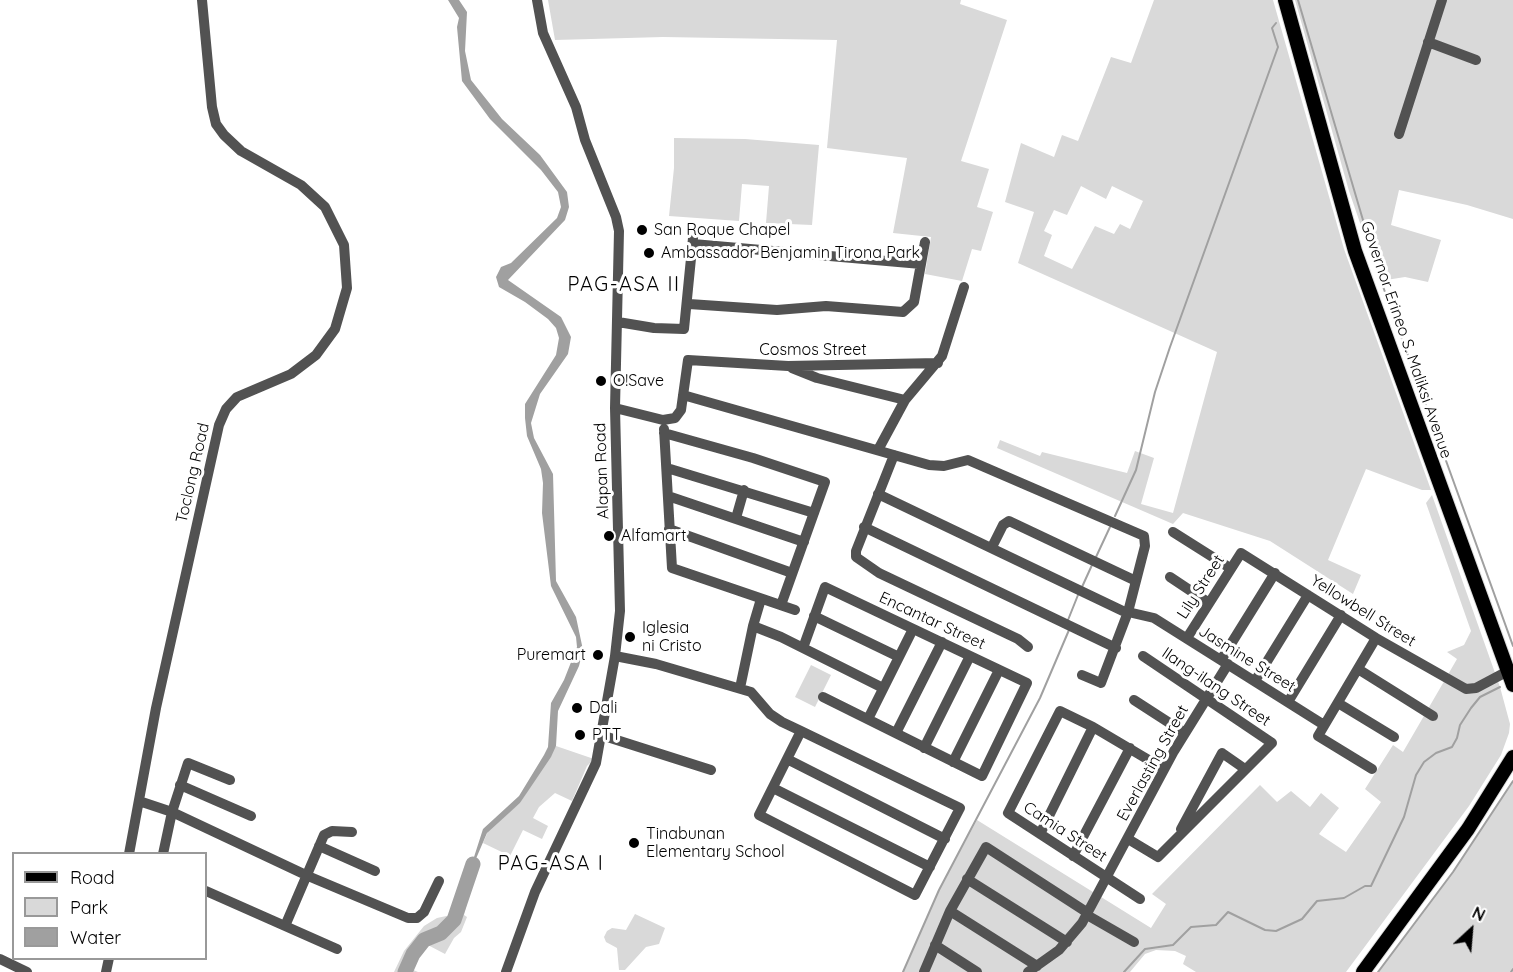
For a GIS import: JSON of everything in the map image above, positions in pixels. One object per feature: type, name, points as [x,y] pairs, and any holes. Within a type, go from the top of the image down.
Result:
[{"type":"main road","name":"Governor Erineo S. Maliksi Avenue","points":[[1285,0],[1356,251],[1513,685]]},
{"type":"main road","points":[[1363,972],[1468,829],[1513,757]]},
{"type":"street","name":"Toclong Road","points":[[129,852],[159,697],[213,447],[223,415],[237,397],[291,374],[316,355],[335,329],[347,288],[348,266],[344,245],[336,225],[324,207],[301,184],[241,151],[216,124],[212,107],[202,0]]},
{"type":"street","name":"Alapan Road","points":[[506,972],[535,892],[596,763],[615,656],[620,594],[615,408],[619,249],[616,217],[585,140],[570,92],[545,39],[537,0]]},
{"type":"street","points":[[1399,134],[1442,0]]},
{"type":"street","points":[[1428,42],[1476,60]]},
{"type":"street","points":[[618,322],[654,328],[684,329],[689,304],[694,228]]},
{"type":"street","points":[[689,304],[777,310],[826,306],[903,312],[914,302],[925,242]]},
{"type":"street","points":[[693,244],[921,264]]},
{"type":"street","points":[[878,450],[904,400],[938,363],[964,287]]},
{"type":"street","name":"Cosmos Street","points":[[683,395],[688,360],[788,366],[938,363]]},
{"type":"street","points":[[788,366],[817,378],[904,400]]},
{"type":"street","points":[[615,408],[670,420],[678,415],[683,395],[936,466],[961,461],[976,463],[1140,534],[1146,541],[1116,648],[1101,683],[1082,675]]},
{"type":"street","points":[[663,420],[672,568],[795,610]]},
{"type":"street","points":[[664,433],[825,482],[781,605]]},
{"type":"street","points":[[894,455],[856,551],[861,562],[1018,639],[1028,647]]},
{"type":"street","points":[[667,468],[814,513]]},
{"type":"street","points":[[736,518],[744,490]]},
{"type":"street","name":"Jasmine Street","points":[[878,494],[1127,612],[1154,618],[1324,725]]},
{"type":"street","points":[[668,496],[804,542]]},
{"type":"street","points":[[992,547],[1003,525],[1010,521],[1136,581]]},
{"type":"street","points":[[864,527],[1116,648]]},
{"type":"street","points":[[669,529],[792,573]]},
{"type":"street","points":[[1173,532],[1230,568]]},
{"type":"street","name":"Yellowbell Street","points":[[1241,553],[1457,686],[1471,690],[1508,671]]},
{"type":"street","name":"Lily Street","points":[[1187,638],[1241,553]]},
{"type":"street","name":"Everlasting Street","points":[[1032,969],[1067,942],[1088,914],[1164,769],[1207,699],[1275,573]]},
{"type":"street","points":[[1170,578],[1209,603]]},
{"type":"street","name":"Encantar Street","points":[[814,616],[825,587],[1027,683],[982,776],[953,762]]},
{"type":"street","points":[[1255,681],[1308,595]]},
{"type":"street","points":[[740,688],[761,598]]},
{"type":"street","points":[[1288,702],[1341,615]]},
{"type":"street","points":[[802,648],[814,616],[899,657]]},
{"type":"street","points":[[753,626],[884,688]]},
{"type":"street","points":[[868,719],[913,629]]},
{"type":"street","points":[[1372,769],[1318,736],[1376,638]]},
{"type":"street","points":[[896,733],[942,642]]},
{"type":"street","points":[[615,656],[656,664],[740,688],[755,695],[775,718],[960,808],[915,895],[759,815],[801,731]]},
{"type":"street","points":[[924,747],[970,656]]},
{"type":"street","name":"Ilang-ilang Street","points":[[1143,656],[1272,742],[1245,769]]},
{"type":"street","points":[[1358,669],[1433,716]]},
{"type":"street","points":[[823,697],[953,762],[999,670]]},
{"type":"street","points":[[1134,700],[1185,733]]},
{"type":"street","points":[[1338,703],[1394,737]]},
{"type":"street","name":"Camia Street","points":[[1093,727],[1060,711],[1008,813],[1140,899]]},
{"type":"street","points":[[1040,834],[1093,727],[1164,769]]},
{"type":"street","points":[[601,735],[711,770]]},
{"type":"street","points":[[1073,856],[1130,748]]},
{"type":"street","points":[[1128,839],[1158,856],[1177,837],[1245,769],[1222,753],[1177,837]]},
{"type":"street","points":[[787,759],[945,839]]},
{"type":"street","points":[[163,852],[163,830],[172,812],[188,763],[230,780]]},
{"type":"street","points":[[180,785],[251,816]]},
{"type":"street","points":[[773,788],[930,867]]},
{"type":"street","points":[[140,801],[172,812],[308,876],[408,918],[417,918],[424,912],[439,881]]},
{"type":"street","points":[[285,926],[324,835],[332,831],[352,832]]},
{"type":"street","points":[[320,846],[375,871]]},
{"type":"street","points":[[924,972],[950,911],[986,847],[1134,942]]},
{"type":"street","points":[[967,879],[1067,942]]},
{"type":"street","points":[[207,891],[337,949]]},
{"type":"street","points":[[950,911],[1032,969]]},
{"type":"street","points":[[935,945],[977,972]]},
{"type":"street","points":[[0,959],[27,972]]},
{"type":"green space","points":[[548,0],[961,0],[960,4],[1007,20],[961,161],[989,169],[977,207],[993,212],[981,251],[972,249],[962,281],[925,274],[931,237],[893,233],[907,158],[827,148],[837,40],[663,37],[555,40]]},
{"type":"green space","points":[[1154,0],[1273,0],[1344,249],[1431,490],[1422,490],[1366,469],[1328,560],[1361,575],[1353,594],[1270,541],[1183,513],[1173,524],[997,448],[1000,440],[1040,456],[1042,452],[1127,473],[1135,451],[1154,458],[1141,504],[1173,513],[1217,352],[1018,263],[1034,212],[1005,202],[1021,143],[1054,157],[1062,135],[1078,141],[1111,57],[1131,63]],"holes":[[[1081,186],[1106,199],[1112,186],[1143,201],[1130,229],[1120,224],[1114,234],[1095,226],[1072,269],[1044,256],[1052,235],[1044,231],[1054,210],[1067,215]]]},
{"type":"green space","points":[[1295,0],[1513,0],[1513,219],[1467,205],[1399,190],[1391,225],[1441,240],[1428,282],[1405,277],[1380,281],[1349,191]]},
{"type":"green space","points":[[674,138],[745,139],[819,145],[812,225],[766,223],[769,186],[742,184],[739,221],[669,216],[674,168]]},
{"type":"green space","points":[[1432,495],[1500,687],[1510,724],[1509,733],[1501,755],[1469,806],[1346,972],[1196,972],[1183,964],[1186,956],[1175,951],[1156,950],[1145,954],[1130,972],[903,972],[939,890],[977,820],[1151,928],[1166,904],[1152,894],[1260,785],[1277,802],[1291,791],[1310,807],[1321,793],[1339,808],[1319,834],[1346,852],[1381,802],[1365,789],[1393,745],[1403,752],[1457,659],[1447,652],[1464,645],[1471,631],[1426,503]]},
{"type":"green space","points":[[811,665],[831,675],[815,707],[795,697]]},
{"type":"green space","points":[[556,746],[594,759],[587,766],[572,801],[555,793],[539,807],[533,818],[548,826],[542,839],[523,830],[510,856],[483,843],[489,829],[520,803]]},
{"type":"green space","points":[[1513,781],[1513,972],[1378,972],[1453,872]]},
{"type":"green space","points":[[457,890],[469,895],[464,915],[467,917],[461,932],[454,938],[445,954],[424,943],[409,968],[418,972],[394,972],[404,951],[424,926],[437,918],[451,915],[457,899]]},
{"type":"green space","points":[[635,914],[665,928],[659,944],[646,947],[625,970],[619,970],[617,948],[606,942],[604,937],[612,928],[626,930]]},
{"type":"water","points":[[448,0],[459,0],[467,12],[465,51],[471,80],[502,119],[540,155],[567,192],[569,207],[565,220],[508,280],[561,317],[571,337],[568,354],[540,394],[531,423],[534,438],[553,474],[556,581],[576,617],[583,650],[579,666],[558,711],[556,746],[551,757],[520,803],[487,833],[466,882],[483,829],[519,796],[548,747],[551,703],[564,680],[577,647],[576,637],[551,586],[542,513],[541,469],[527,436],[525,418],[525,404],[556,355],[559,338],[556,328],[548,319],[499,287],[496,277],[501,267],[511,263],[557,218],[561,207],[558,192],[541,170],[490,119],[462,81],[457,27],[459,18]]},
{"type":"waterway","points":[[1298,0],[1381,281],[1513,646]]},
{"type":"waterway","points":[[1115,516],[1136,470],[1155,392],[1170,347],[1278,47],[1272,28],[1276,23]]},
{"type":"waterway","points":[[1096,557],[1110,527]]},
{"type":"waterway","points":[[1082,587],[1092,565]]},
{"type":"waterway","points":[[1068,620],[1078,595]]},
{"type":"waterway","points":[[903,972],[939,890],[1040,698],[1069,630]]},
{"type":"waterway","points":[[1124,972],[1145,949],[1173,945],[1191,927],[1216,925],[1228,912],[1265,930],[1276,931],[1302,919],[1317,901],[1344,898],[1365,886],[1371,886],[1404,817],[1416,775],[1424,762],[1436,753],[1452,747],[1460,725],[1471,708],[1480,697],[1500,687]]},
{"type":"waterway","points":[[1378,972],[1453,872],[1513,781]]},
{"type":"waterway","points":[[405,972],[413,954],[424,940],[441,933],[454,920],[473,864]]},
{"type":"place","name":"San Roque Chapel","points":[[642,230]]},
{"type":"place","name":"Ambassador Benjamin Tirona Park","points":[[649,253]]},
{"type":"place","name":"O!Save","points":[[601,381]]},
{"type":"place","name":"Alfamart","points":[[609,536]]},
{"type":"place","name":"Iglesia ni Cristo","points":[[630,637]]},
{"type":"place","name":"Puremart","points":[[598,655]]},
{"type":"place","name":"Dali","points":[[577,708]]},
{"type":"place","name":"PTT","points":[[580,735]]},
{"type":"place","name":"Tinabunan Elementary School","points":[[634,843]]},
{"type":"district","name":"PAG-ASA II","points":[[624,285]]},
{"type":"district","name":"PAG-ASA I","points":[[551,864]]}]
